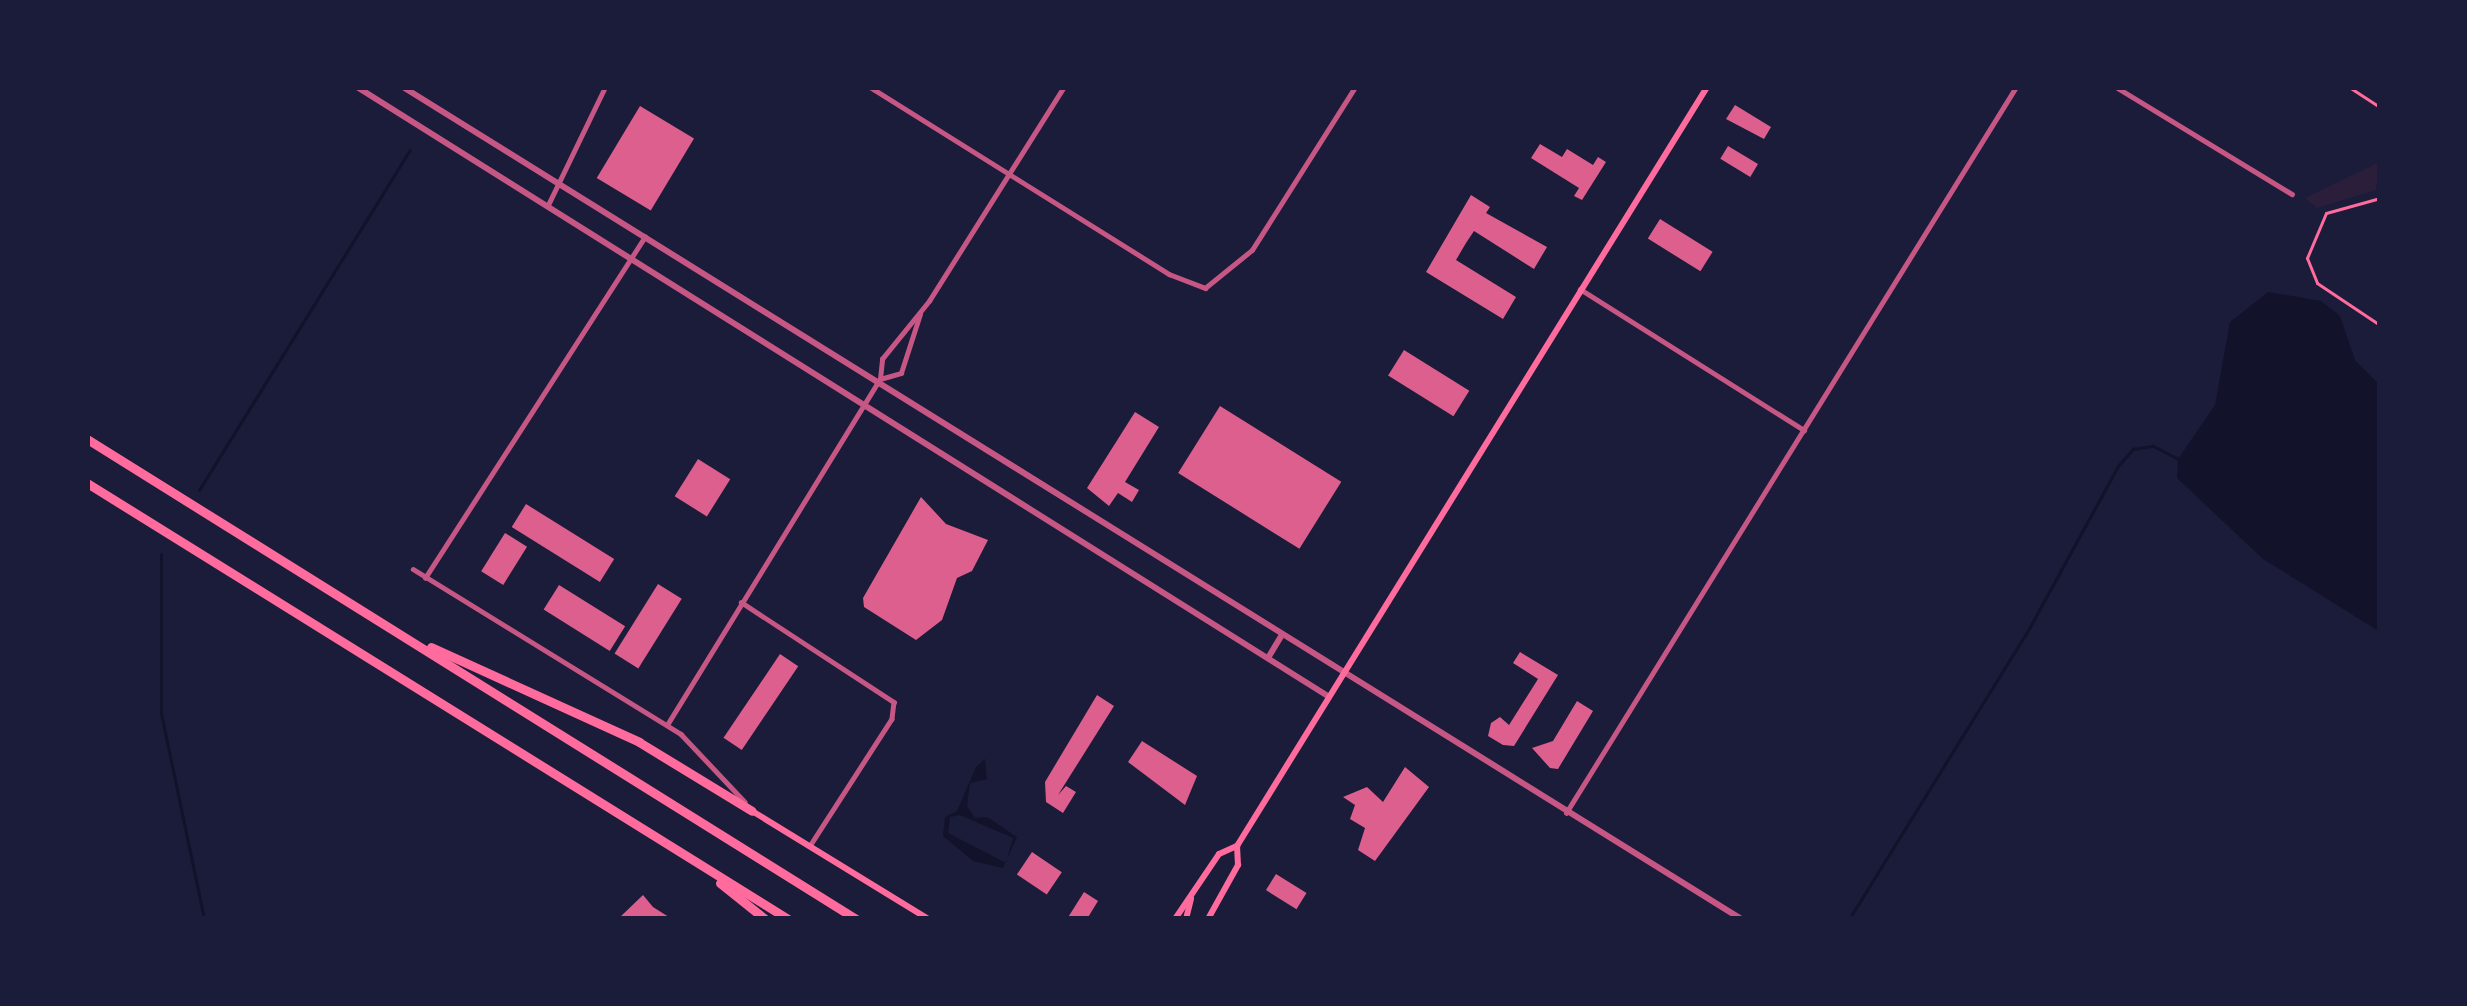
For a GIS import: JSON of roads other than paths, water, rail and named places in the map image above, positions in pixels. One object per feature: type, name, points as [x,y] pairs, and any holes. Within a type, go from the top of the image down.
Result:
[{"type":"highway","points":[[87,439],[856,919]]},
{"type":"highway","points":[[87,483],[788,919]]},
{"type":"highway","points":[[394,630],[640,742],[752,811]]},
{"type":"highway","points":[[687,857],[765,919]]},
{"type":"main road","points":[[1208,919],[1238,866],[1238,846],[1328,695],[1707,87]]},
{"type":"main road","points":[[752,811],[928,919]]},
{"type":"main road","points":[[1175,919],[1219,854],[1238,846]]},
{"type":"main road","points":[[1186,919],[1192,895]]},
{"type":"street","points":[[357,87],[1328,695]]},
{"type":"street","points":[[403,87],[1741,919]]},
{"type":"street","points":[[548,205],[605,87]]},
{"type":"street","points":[[871,87],[1169,274],[1205,288],[1252,250],[1355,87]]},
{"type":"street","points":[[667,725],[879,381],[882,358],[920,314],[1064,87]]},
{"type":"street","points":[[1566,813],[2016,87]]},
{"type":"street","points":[[2116,87],[2292,194]]},
{"type":"street","points":[[425,578],[645,237]]},
{"type":"street","points":[[1580,289],[1806,431]]},
{"type":"street","points":[[879,381],[901,373],[920,314]]},
{"type":"street","points":[[413,569],[667,725],[702,751],[752,811]]},
{"type":"street","points":[[741,602],[885,690],[895,704],[810,846]]},
{"type":"street","points":[[1268,658],[1282,635]]},
{"type":"waterway","points":[[199,490],[410,150]]},
{"type":"waterway","points":[[1849,919],[2026,634],[2118,466],[2133,449],[2153,446],[2178,459]]},
{"type":"waterway","points":[[161,554],[161,713],[204,919]]}]
